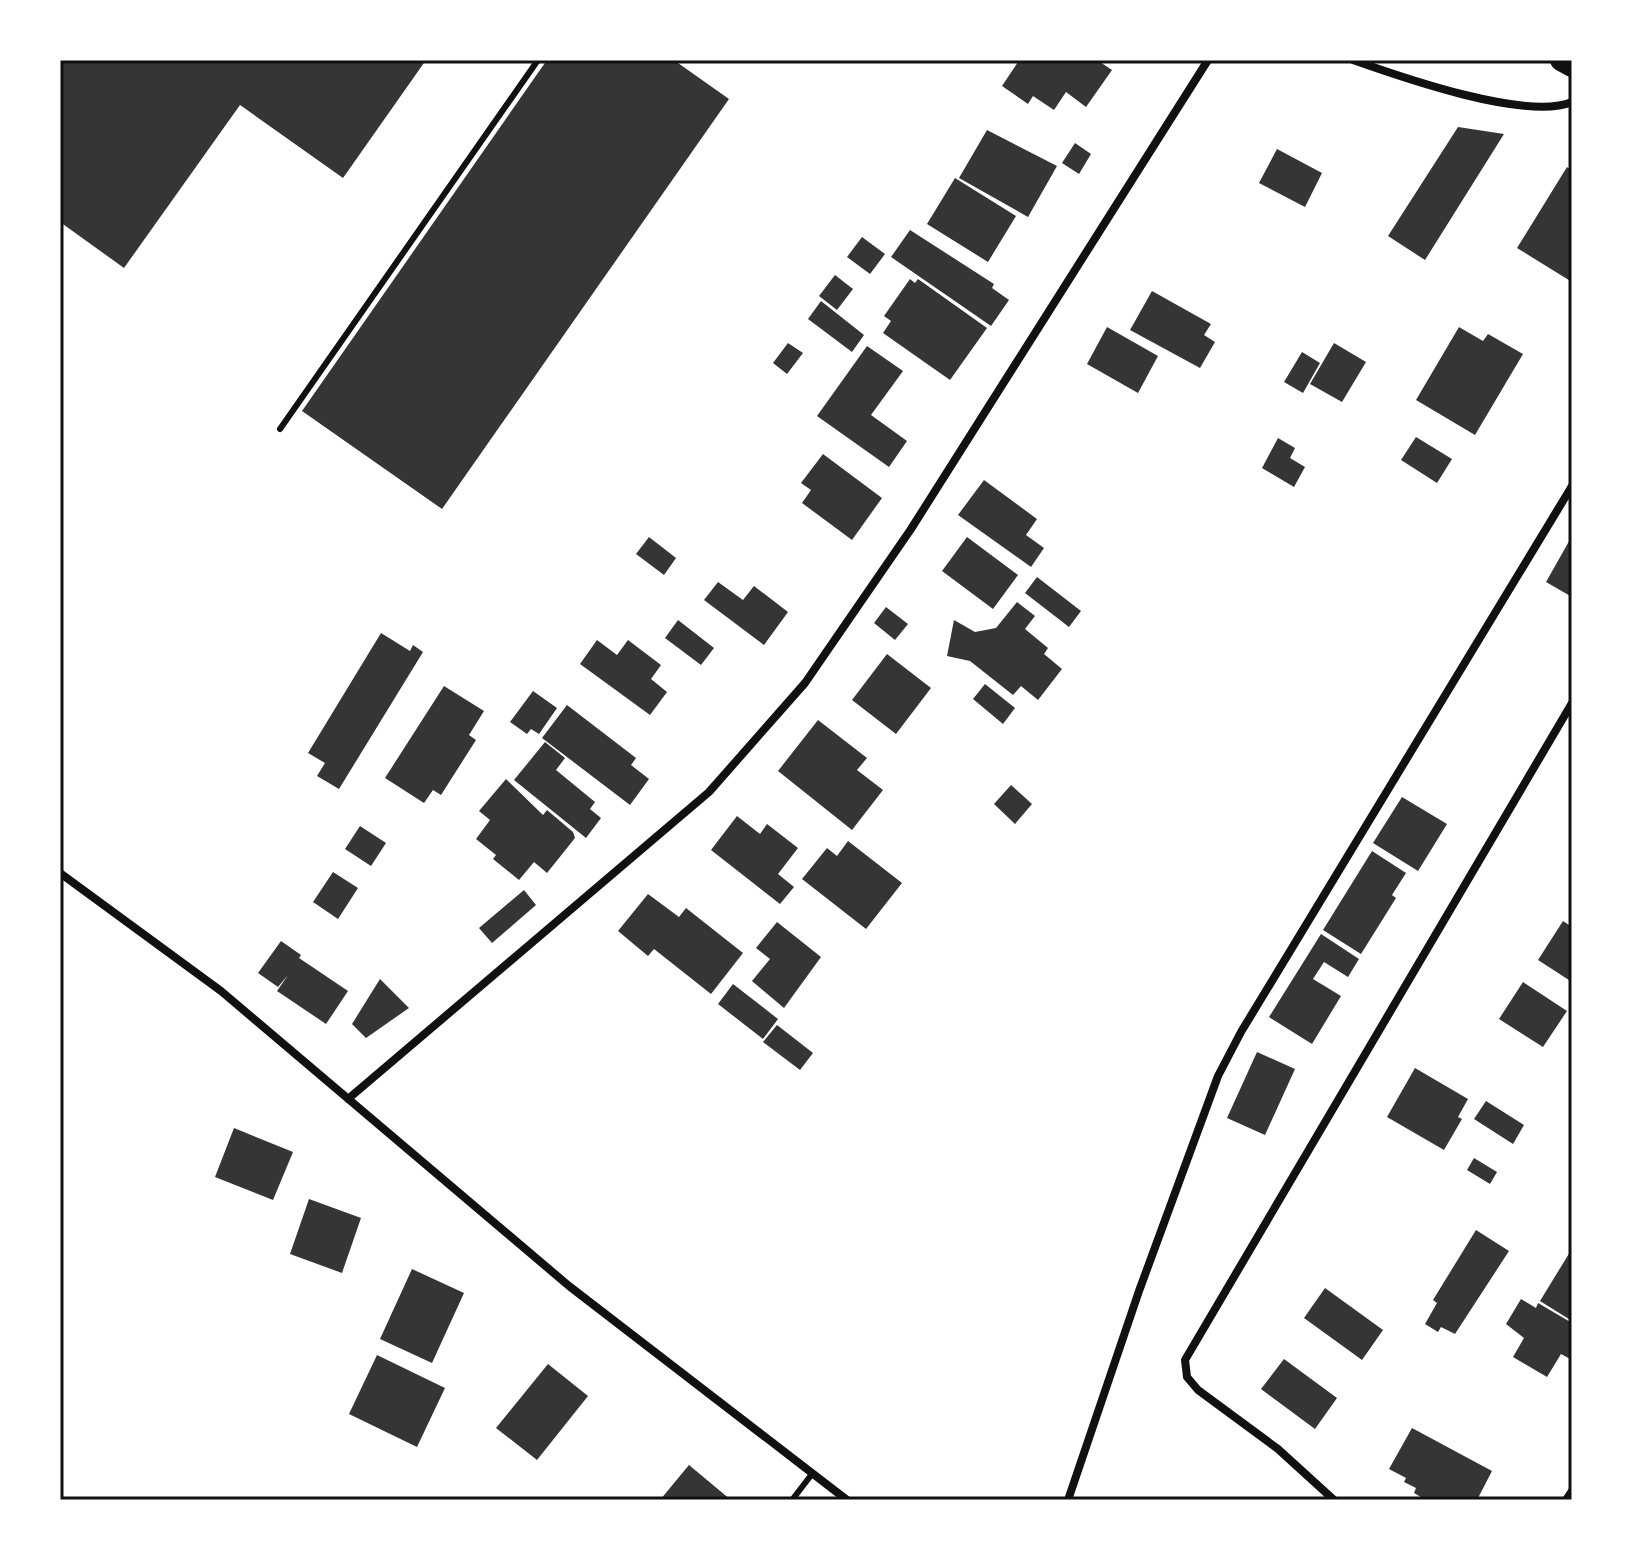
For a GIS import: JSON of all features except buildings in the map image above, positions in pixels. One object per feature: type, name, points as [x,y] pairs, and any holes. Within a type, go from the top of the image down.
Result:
[{"type":"highway","points":[[1561,60],[1572,66]]},
{"type":"street","points":[[348,1099],[709,792],[805,683],[911,529],[1208,60]]},
{"type":"street","points":[[1353,60],[1487,99],[1534,107],[1572,102]]},
{"type":"street","points":[[1068,1500],[1139,1291],[1218,1076],[1241,1032],[1572,486]]},
{"type":"street","points":[[1334,1500],[1278,1449],[1198,1390],[1187,1377],[1185,1360],[1572,703]]},
{"type":"street","points":[[60,873],[221,991],[557,1276],[847,1500]]},
{"type":"street","points":[[1566,1500],[1572,1491]]},
{"type":"lane","points":[[280,429],[538,60]]},
{"type":"lane","points":[[792,1500],[812,1474]]}]
